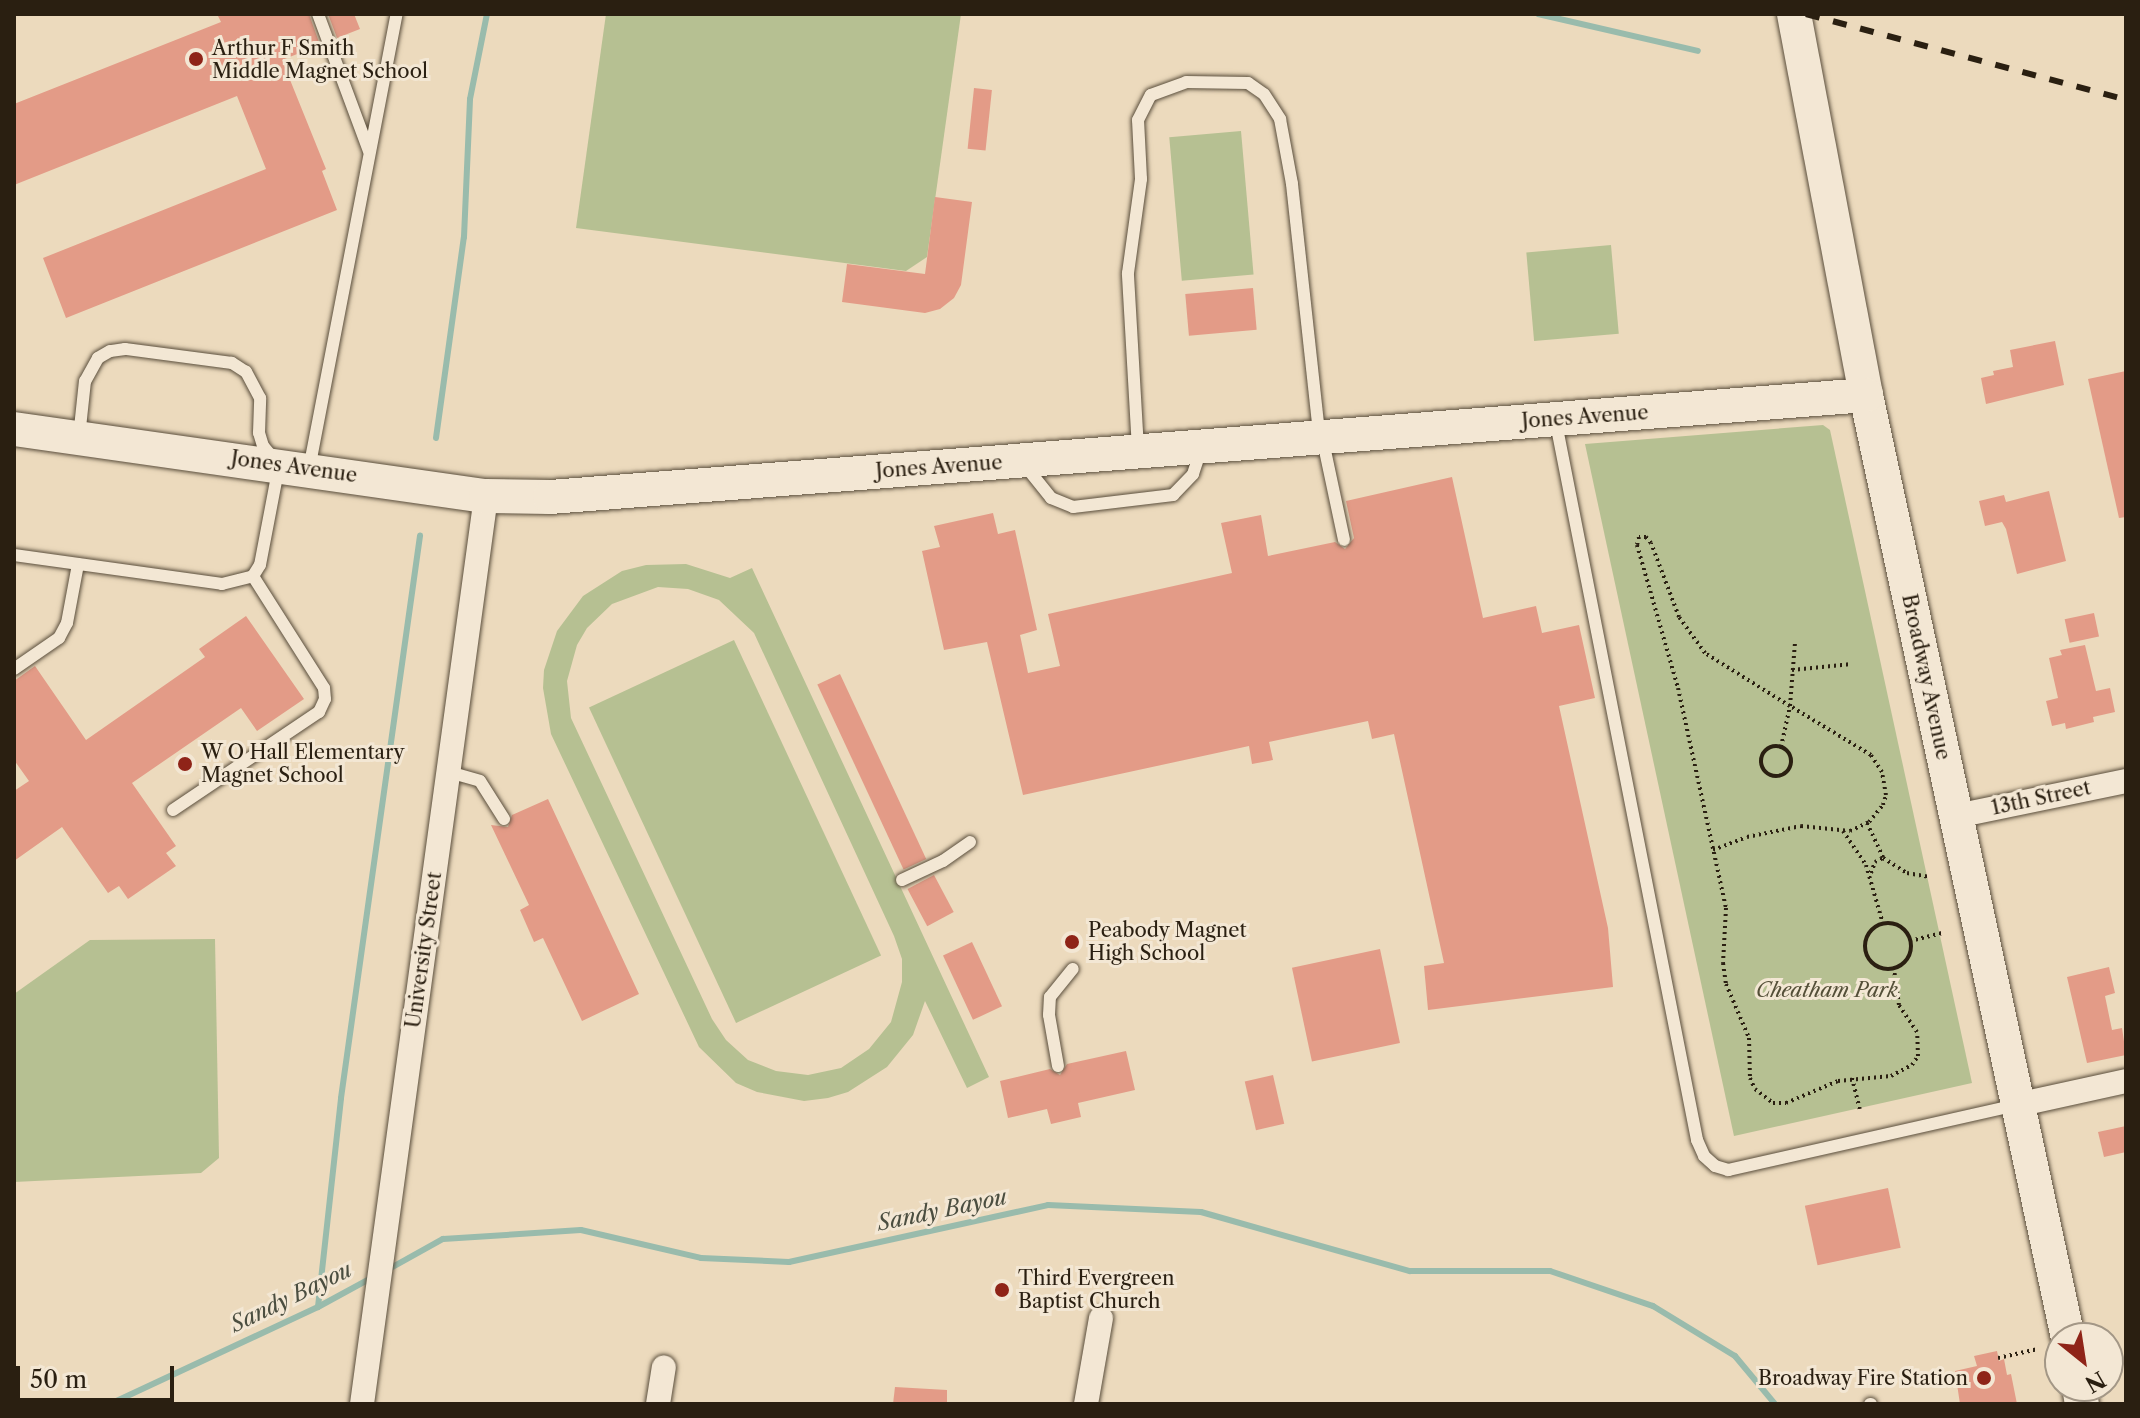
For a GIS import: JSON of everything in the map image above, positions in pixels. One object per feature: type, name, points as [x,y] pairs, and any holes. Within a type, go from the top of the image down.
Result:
[{"type":"street","name":"Broadway Avenue","points":[[1794,14],[1866,395],[2017,1105],[2050,1322]]},
{"type":"street","name":"Jones Avenue","points":[[14,429],[486,496],[550,497],[1866,395]]},
{"type":"street","name":"University Street","points":[[362,1404],[486,496]]},
{"type":"street","name":"13th Street","points":[[1956,816],[2126,781]]},
{"type":"street","points":[[2017,1105],[2126,1081]]},
{"type":"street","points":[[1086,1404],[1101,1318]]},
{"type":"street","points":[[658,1404],[664,1367]]},
{"type":"lane","points":[[318,14],[370,154]]},
{"type":"lane","points":[[14,555],[222,584],[253,576],[260,565],[294,467],[370,154],[397,14]]},
{"type":"lane","points":[[1138,452],[1128,273],[1141,179],[1138,120],[1151,95],[1186,82],[1248,83],[1264,94],[1280,119],[1292,184],[1321,438],[1344,540]]},
{"type":"lane","points":[[79,438],[90,369],[110,351],[125,349],[232,363],[246,372],[256,384],[260,398],[259,433],[263,446],[294,467]]},
{"type":"lane","points":[[1555,420],[1694,1124],[1704,1156],[1715,1166],[1728,1170],[2017,1105]]},
{"type":"lane","points":[[1021,461],[1051,498],[1073,507],[1173,495],[1193,474],[1202,447]]},
{"type":"lane","points":[[14,669],[59,638],[67,623],[78,564]]},
{"type":"lane","points":[[173,810],[319,712],[325,699],[324,688],[253,576]]},
{"type":"lane","points":[[449,772],[480,781],[504,819]]},
{"type":"lane","points":[[902,880],[943,861],[970,842]]},
{"type":"lane","points":[[1058,1066],[1049,1015],[1050,997],[1073,969]]},
{"type":"path","points":[[1713,850],[1774,830],[1801,826],[1850,831],[1867,823],[1883,805],[1886,795],[1878,763],[1871,755],[1705,653],[1679,617],[1651,543],[1646,537],[1639,537],[1637,545],[1678,688],[1713,850],[1726,908],[1726,984],[1749,1038],[1750,1078],[1755,1089],[1773,1103],[1786,1103],[1852,1078],[1891,1076],[1903,1072],[1918,1056],[1917,1032],[1899,1005],[1894,968]]},
{"type":"path","points":[[1781,747],[1790,706],[1795,642]]},
{"type":"path","points":[[1792,670],[1852,664]]},
{"type":"path","points":[[1771,747],[1781,747],[1788,753],[1789,767],[1779,775],[1769,774],[1762,767],[1761,757],[1771,747]]},
{"type":"path","points":[[1867,823],[1883,858],[1907,873],[1930,877]]},
{"type":"path","points":[[1841,829],[1861,854],[1883,924]]},
{"type":"path","points":[[1870,878],[1875,862],[1883,858]]},
{"type":"path","points":[[1883,924],[1898,925],[1910,941],[1906,959],[1894,968],[1873,964],[1865,952],[1870,931],[1883,924]]},
{"type":"path","points":[[1910,941],[1942,933]]},
{"type":"path","points":[[1852,1078],[1860,1109]]},
{"type":"path","points":[[1998,1358],[2044,1345]]},
{"type":"green space","points":[[606,14],[961,14],[927,257],[906,271],[576,228]]},
{"type":"green space","points":[[1241,131],[1254,274],[1182,281],[1169,137]]},
{"type":"green space","points":[[1611,245],[1619,334],[1534,341],[1526,252]]},
{"type":"green space","name":"Cheatham Park","points":[[1823,425],[1830,430],[1972,1083],[1734,1136],[1585,444]]},
{"type":"green space","points":[[686,564],[730,578],[752,568],[989,1077],[967,1088],[925,1001],[913,1035],[887,1067],[848,1092],[828,1098],[804,1101],[757,1092],[736,1083],[699,1047],[551,734],[543,688],[544,670],[557,631],[583,596],[622,571],[646,565]],"holes":[[[658,587],[688,589],[719,600],[754,633],[902,959],[902,982],[891,1022],[869,1049],[841,1068],[808,1075],[776,1071],[748,1060],[726,1040],[712,1019],[571,718],[567,681],[577,645],[587,628],[612,604]]]},
{"type":"green space","points":[[734,640],[881,955],[736,1023],[589,708]]},
{"type":"green space","points":[[215,939],[219,1158],[201,1173],[14,1182],[14,994],[90,940]]},
{"type":"building","name":"Arthur F Smith Middle Magnet School","points":[[217,14],[309,14],[320,45],[282,60],[326,169],[322,171],[337,210],[66,318],[43,258],[266,169],[237,96],[14,185],[14,104],[221,22]]},
{"type":"building","points":[[328,14],[354,14],[360,29],[337,38]]},
{"type":"building","points":[[974,88],[992,90],[986,151],[968,149]]},
{"type":"building","points":[[935,197],[972,202],[961,285],[954,298],[940,309],[925,313],[842,302],[847,264],[925,274]]},
{"type":"building","points":[[1253,288],[1257,330],[1189,336],[1185,294]]},
{"type":"building","points":[[2055,341],[2064,385],[1986,404],[1981,378],[1994,375],[1993,371],[2013,367],[2010,350]]},
{"type":"building","points":[[2126,371],[2126,517],[2119,518],[2088,379]]},
{"type":"building","points":[[1452,477],[1483,618],[1536,606],[1542,633],[1579,625],[1595,698],[1559,706],[1608,928],[1613,987],[1428,1010],[1424,966],[1444,963],[1394,734],[1372,739],[1368,721],[1269,742],[1273,760],[1252,764],[1249,746],[1023,795],[987,642],[944,650],[922,551],[940,547],[934,526],[993,513],[998,534],[1015,530],[1037,630],[1020,635],[1028,673],[1060,666],[1048,614],[1232,573],[1221,523],[1261,515],[1268,556],[1335,542],[1345,549],[1354,538],[1346,501]]},
{"type":"building","points":[[2049,491],[2066,561],[2017,574],[2006,529],[2002,522],[1985,526],[1979,501],[2004,495],[2006,502]]},
{"type":"building","points":[[2094,613],[2099,636],[2070,643],[2065,619]]},
{"type":"building","name":"W O Hall Elementary Magnet School","points":[[246,616],[304,699],[257,731],[241,708],[132,783],[176,846],[166,853],[176,866],[128,899],[119,886],[108,893],[62,827],[14,861],[14,791],[29,781],[14,760],[14,681],[35,666],[86,740],[205,657],[199,649]]},
{"type":"building","points":[[2085,645],[2096,691],[2110,688],[2115,712],[2093,717],[2094,722],[2066,729],[2065,723],[2052,726],[2046,701],[2058,698],[2049,658],[2062,655],[2060,650]]},
{"type":"building","points":[[840,674],[926,859],[904,869],[817,685]]},
{"type":"building","points":[[548,799],[639,994],[582,1021],[543,938],[534,942],[520,910],[529,905],[491,825],[508,827],[512,815]]},
{"type":"building","points":[[934,875],[954,912],[927,926],[908,889]]},
{"type":"building","points":[[972,942],[1002,1006],[973,1020],[943,956]]},
{"type":"building","points":[[1380,949],[1400,1043],[1312,1062],[1292,968]]},
{"type":"building","points":[[2109,967],[2115,993],[2105,996],[2112,1030],[2122,1028],[2126,1055],[2087,1063],[2067,977]]},
{"type":"building","points":[[1126,1051],[1135,1090],[1078,1103],[1081,1117],[1051,1124],[1047,1109],[1008,1118],[1000,1081],[1050,1069],[1060,1075],[1067,1064]]},
{"type":"building","points":[[1273,1075],[1284,1124],[1256,1130],[1245,1082]]},
{"type":"building","points":[[2126,1126],[2126,1152],[2104,1157],[2098,1132]]},
{"type":"building","points":[[1888,1188],[1901,1248],[1818,1265],[1805,1206]]},
{"type":"building","name":"Broadway Fire Station","points":[[1997,1351],[1999,1361],[2004,1359],[2007,1375],[2011,1374],[2017,1404],[1960,1404],[1955,1371],[1977,1366],[1974,1356]]},
{"type":"building","points":[[895,1387],[947,1390],[947,1404],[893,1404]]},
{"type":"waterway","points":[[436,438],[464,237],[470,99],[487,14]]},
{"type":"waterway","points":[[1538,14],[1698,51]]},
{"type":"waterway","points":[[318,1307],[341,1098],[420,536]]},
{"type":"waterway","name":"Sandy Bayou","points":[[387,1270],[443,1239],[581,1230],[701,1258],[789,1262],[1048,1205],[1201,1212],[1410,1271],[1550,1271],[1653,1306],[1735,1356],[1775,1404]]},
{"type":"waterway","name":"Sandy Bayou","points":[[110,1404],[318,1307],[373,1277]]},
{"type":"railway","points":[[1806,14],[2126,100]]},
{"type":"place","name":"Arthur F Smith Middle Magnet School","points":[[196,59]]},
{"type":"place","name":"W O Hall Elementary Magnet School","points":[[185,764]]},
{"type":"place","name":"Peabody Magnet High School","points":[[1072,942]]},
{"type":"place","name":"Third Evergreen Baptist Church","points":[[1002,1290]]},
{"type":"place","name":"Broadway Fire Station","points":[[1984,1378]]}]
